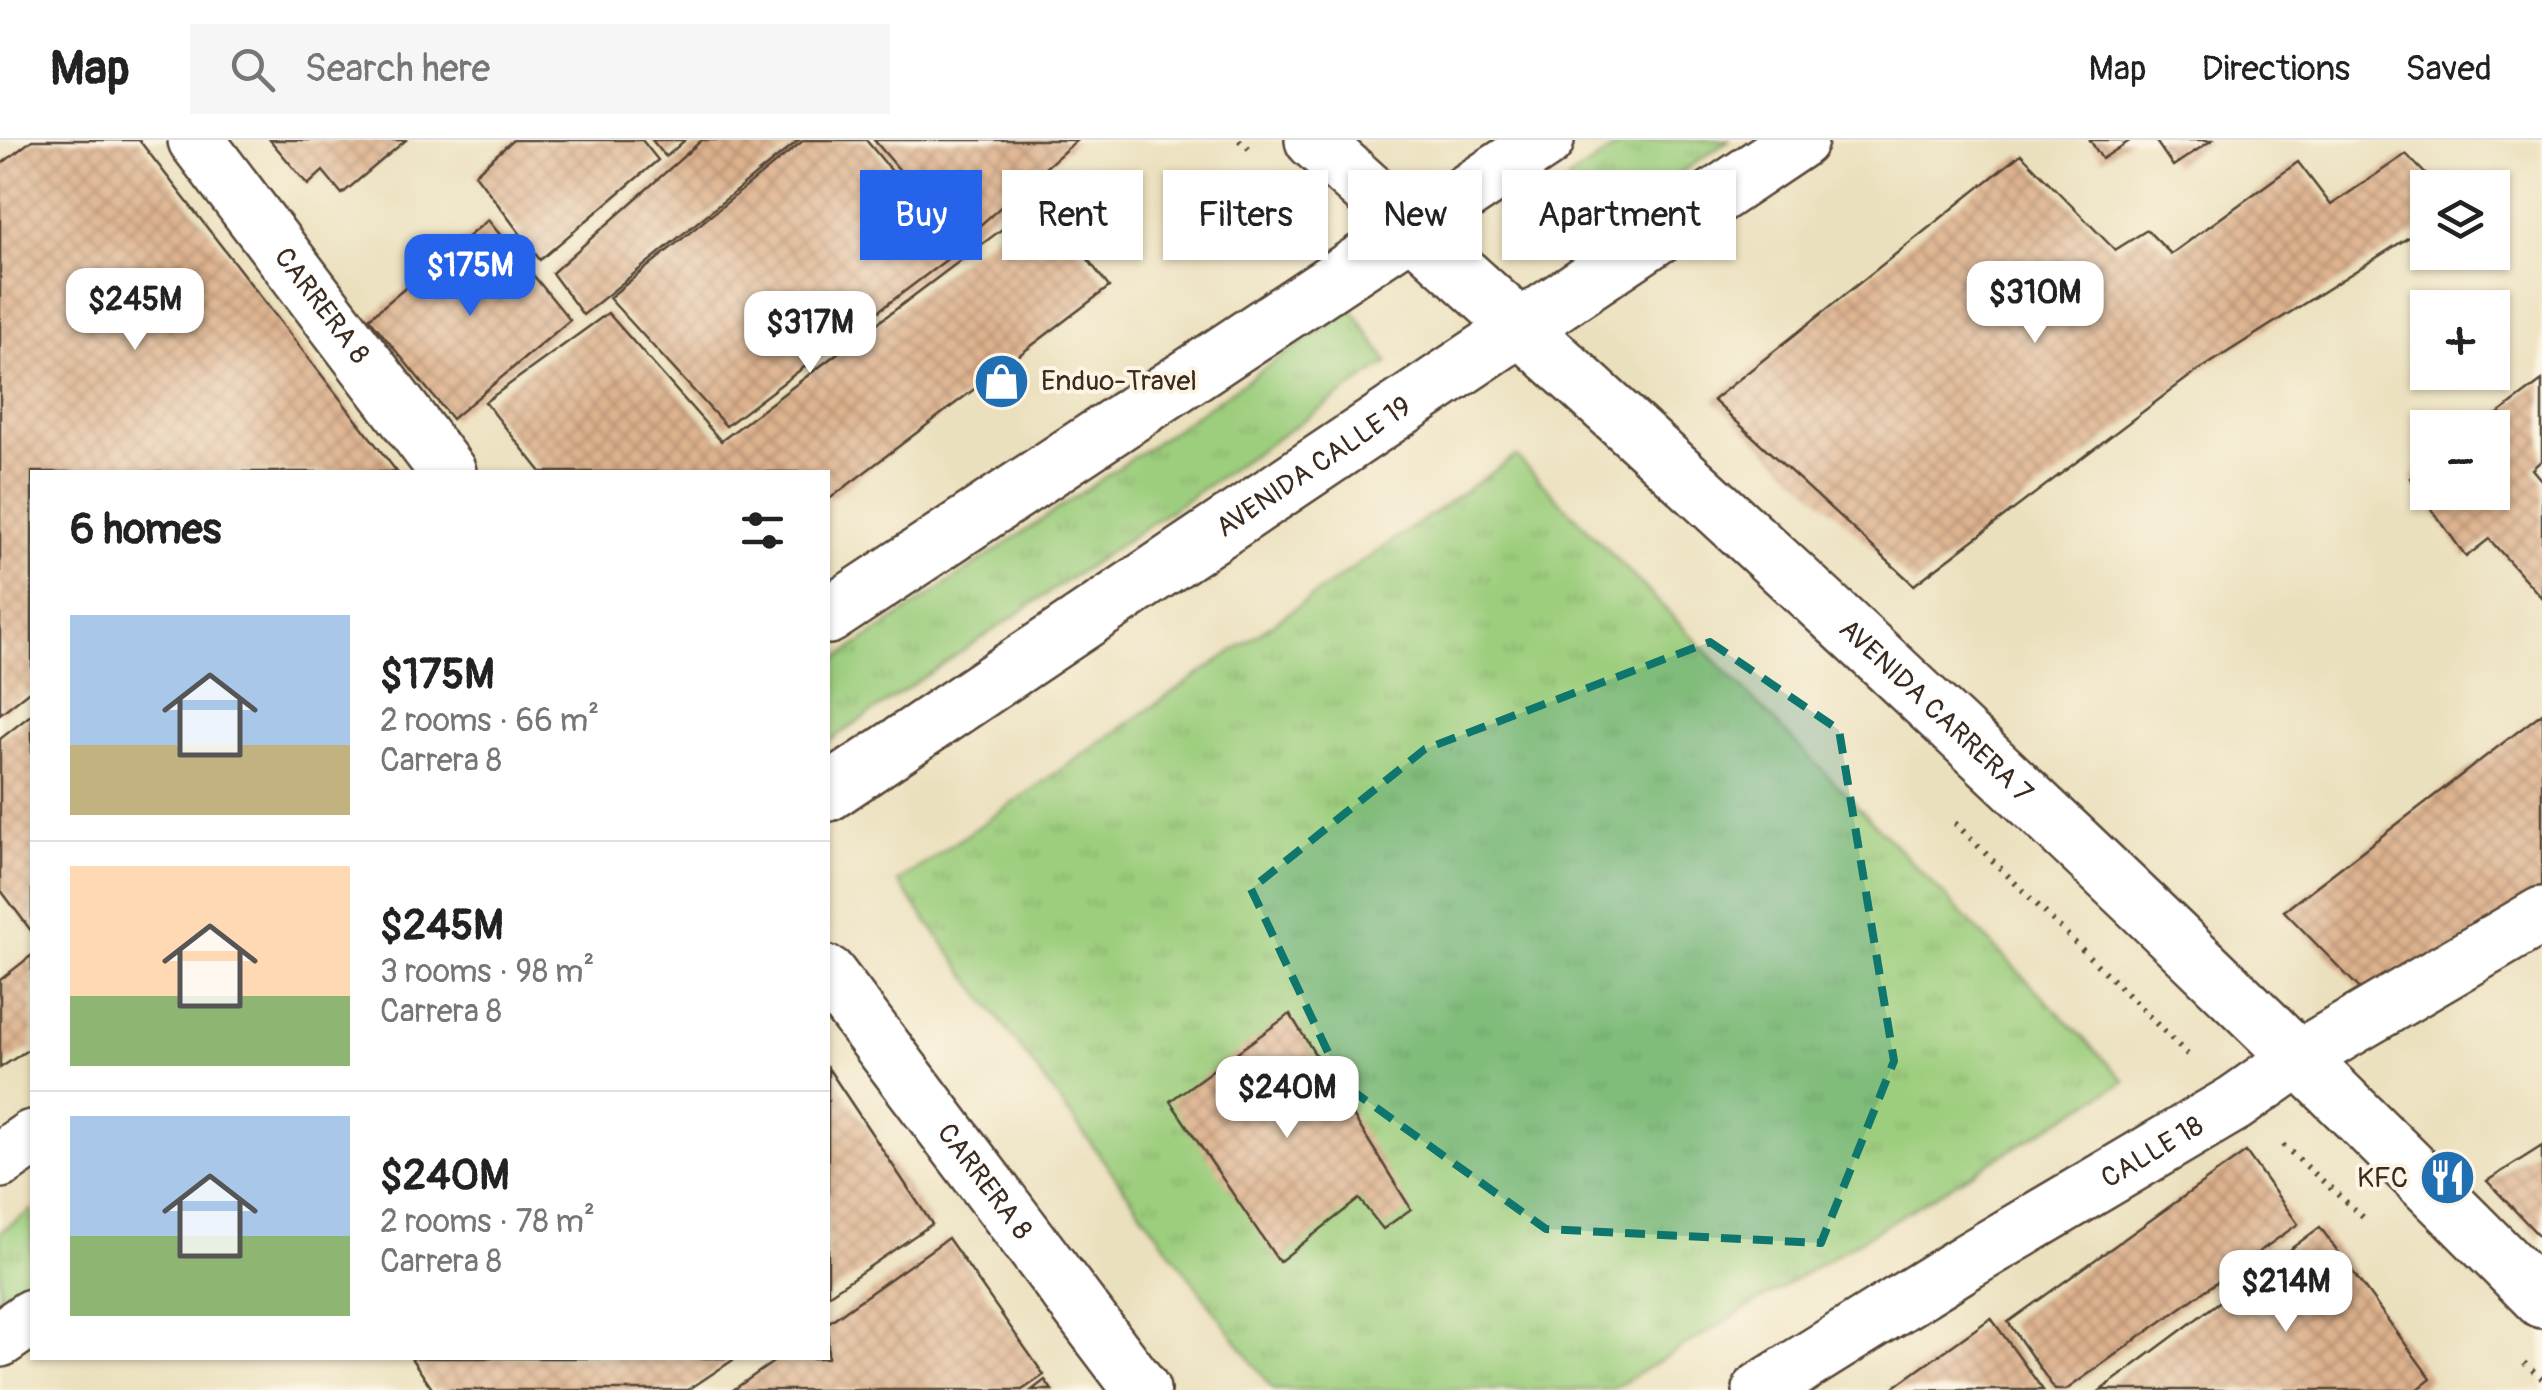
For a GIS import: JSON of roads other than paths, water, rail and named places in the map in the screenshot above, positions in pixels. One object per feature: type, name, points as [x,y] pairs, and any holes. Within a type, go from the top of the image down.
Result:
[{"type":"street","name":"CARRERA 8","points":[[196,140],[446,470]]},
{"type":"street","name":"AVENIDA CARRERA 7","points":[[1313,140],[1348,171]]},
{"type":"street","points":[[1482,182],[1546,140]]},
{"type":"street","name":"AVENIDA CALLE 19","points":[[830,793],[1800,140]]},
{"type":"street","points":[[830,615],[1364,260]]},
{"type":"street","name":"AVENIDA CARRERA 7","points":[[1447,260],[2302,1056],[2542,1300]]},
{"type":"street","name":"CALLE 18","points":[[1761,1390],[2235,1103],[2302,1056],[2542,916]]},
{"type":"street","name":"CARRERA 8","points":[[830,977],[1142,1390]]},
{"type":"street","points":[[0,1160],[30,1139]]},
{"type":"street","points":[[0,1338],[30,1318]]},
{"type":"place","name":"Enduo-Travel","points":[[1002,381]]},
{"type":"place","name":"KFC","points":[[2447,1178]]}]
